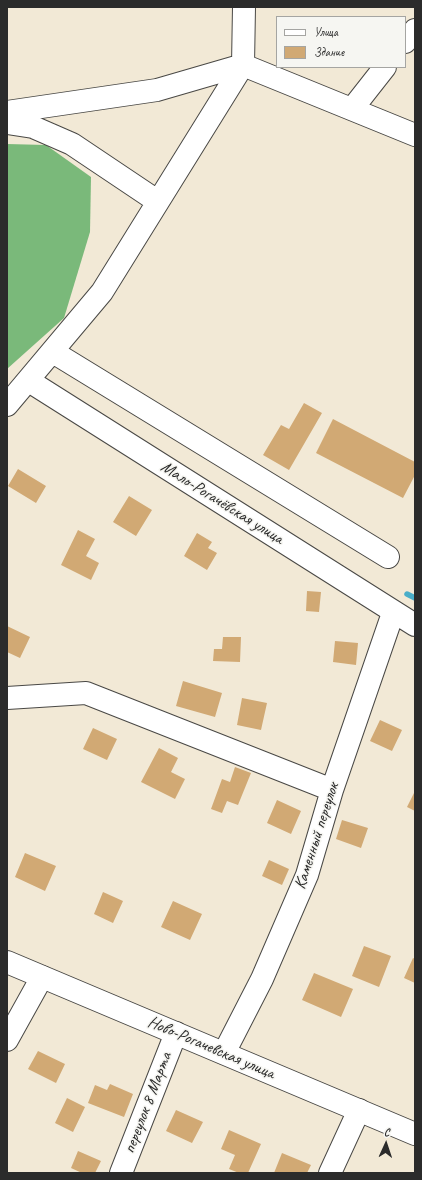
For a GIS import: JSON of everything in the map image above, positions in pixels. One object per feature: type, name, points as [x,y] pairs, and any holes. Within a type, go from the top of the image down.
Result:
[{"type":"street","points":[[7,405],[29,381],[102,292],[244,65],[244,7]]},
{"type":"street","points":[[406,41],[415,30]]},
{"type":"street","points":[[7,112],[157,90],[244,65],[415,135]]},
{"type":"street","points":[[352,109],[384,68]]},
{"type":"street","points":[[7,123],[33,127],[72,144],[158,201]]},
{"type":"street","points":[[53,352],[388,557]]},
{"type":"street","name":"Мало-Рогачёвская улица","points":[[29,381],[415,625]]},
{"type":"street","name":"Каменный переулок","points":[[224,1052],[262,979],[307,875],[332,790],[394,613]]},
{"type":"street","points":[[7,698],[86,693],[332,790]]},
{"type":"street","name":"Ново-Рогачевская улица","points":[[7,962],[224,1052],[415,1134]]},
{"type":"street","points":[[7,1040],[42,977]]},
{"type":"street","name":"переулок 8 Марта","points":[[121,1173],[176,1033]]},
{"type":"street","points":[[330,1173],[359,1110]]},
{"type":"green space","points":[[7,144],[46,145],[91,177],[90,232],[64,318],[7,369]]},
{"type":"building","points":[[304,403],[322,413],[289,470],[263,455],[281,425],[289,429]]},
{"type":"building","points":[[333,419],[415,462],[415,475],[403,498],[316,453]]},
{"type":"building","points":[[18,469],[46,486],[36,503],[8,486]]},
{"type":"building","points":[[129,496],[152,510],[136,536],[113,522]]},
{"type":"building","points":[[78,530],[95,539],[86,556],[99,563],[91,580],[61,565]]},
{"type":"building","points":[[197,533],[212,542],[208,548],[217,553],[207,570],[184,556]]},
{"type":"building","points":[[307,591],[321,592],[319,612],[306,611]]},
{"type":"building","points":[[7,626],[30,637],[20,658],[7,652]]},
{"type":"building","points":[[223,637],[241,637],[240,662],[213,661],[214,649],[222,649]]},
{"type":"building","points":[[335,641],[358,643],[356,665],[333,662]]},
{"type":"building","points":[[183,681],[222,693],[215,717],[176,706]]},
{"type":"building","points":[[242,698],[267,703],[261,730],[237,725]]},
{"type":"building","points":[[380,720],[402,730],[392,751],[370,741]]},
{"type":"building","points":[[93,728],[117,739],[107,760],[83,749]]},
{"type":"building","points":[[159,748],[178,758],[171,772],[185,779],[175,799],[141,782]]},
{"type":"building","points":[[235,767],[251,773],[238,805],[227,801],[222,813],[211,809],[222,779],[230,782]]},
{"type":"building","points":[[415,791],[415,811],[407,807]]},
{"type":"building","points":[[277,800],[301,811],[291,834],[267,823]]},
{"type":"building","points":[[342,820],[368,828],[361,848],[336,839]]},
{"type":"building","points":[[25,853],[56,866],[45,891],[15,877]]},
{"type":"building","points":[[269,860],[289,869],[282,885],[262,876]]},
{"type":"building","points":[[103,892],[123,901],[113,923],[94,914]]},
{"type":"building","points":[[173,901],[202,914],[190,940],[161,927]]},
{"type":"building","points":[[364,946],[391,956],[379,987],[352,976]]},
{"type":"building","points":[[413,958],[415,959],[415,983],[404,978]]},
{"type":"building","points":[[314,973],[353,989],[341,1017],[302,1000]]},
{"type":"building","points":[[38,1051],[65,1064],[56,1083],[28,1069]]},
{"type":"building","points":[[110,1084],[133,1094],[124,1117],[88,1103],[95,1085],[107,1090]]},
{"type":"building","points":[[67,1098],[85,1107],[73,1132],[55,1123]]},
{"type":"building","points":[[176,1110],[203,1122],[192,1143],[166,1131]]},
{"type":"building","points":[[229,1130],[261,1144],[248,1173],[239,1173],[229,1169],[235,1155],[221,1149]]},
{"type":"building","points":[[78,1151],[101,1161],[95,1173],[82,1173],[71,1168]]},
{"type":"building","points":[[282,1153],[311,1165],[307,1173],[274,1173]]},
{"type":"waterway","points":[[407,594],[415,598]]}]
